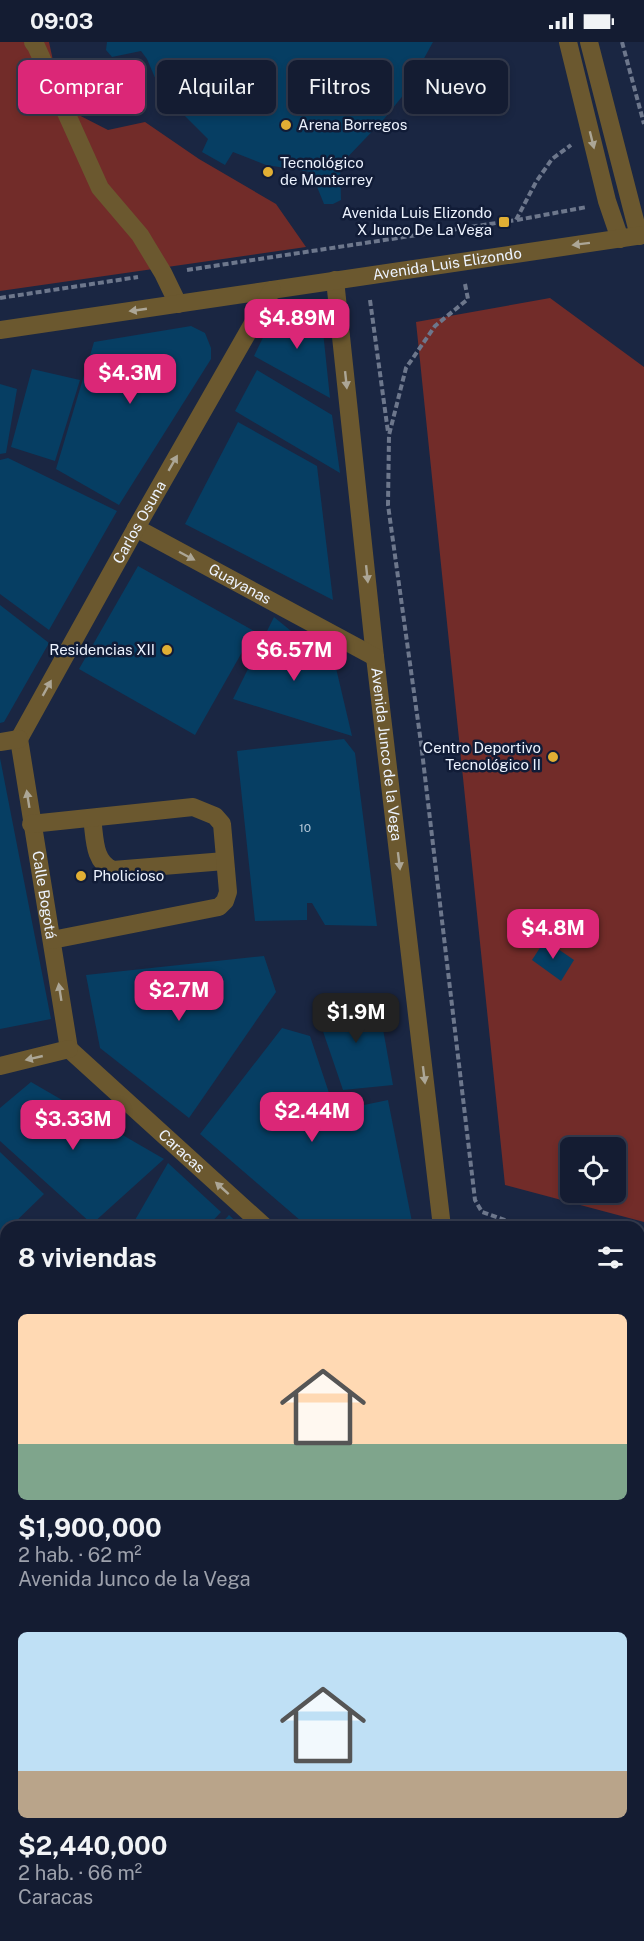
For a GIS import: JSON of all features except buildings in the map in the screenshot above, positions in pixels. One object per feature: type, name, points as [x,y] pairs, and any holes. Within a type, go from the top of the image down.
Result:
[{"type":"street","points":[[33,42],[100,188],[140,235],[163,273],[178,304]]},
{"type":"street","points":[[568,42],[607,201],[634,236]]},
{"type":"street","points":[[589,42],[634,236]]},
{"type":"street","name":"Avenida Luis Elizondo","points":[[0,330],[634,236]]},
{"type":"street","name":"Avenida Junco de la Vega","points":[[335,280],[375,657],[441,1221]]},
{"type":"street","name":"Carlos Osuna","points":[[19,739],[272,290]]},
{"type":"street","name":"Guayanas","points":[[136,528],[375,657]]},
{"type":"street","points":[[0,742],[19,739]]},
{"type":"street","name":"Calle Bogotá","points":[[19,739],[69,1049]]},
{"type":"street","points":[[32,824],[193,807],[206,810],[222,824],[228,892],[219,908],[52,940]]},
{"type":"street","points":[[92,818],[99,860],[105,867],[113,870],[225,861]]},
{"type":"street","points":[[0,1066],[69,1049]]},
{"type":"street","name":"Caracas","points":[[69,1049],[259,1221]]},
{"type":"path","points":[[622,42],[644,124]]},
{"type":"path","points":[[516,220],[536,182],[552,159],[574,143],[577,153]]},
{"type":"path","points":[[0,298],[516,220],[607,201]]},
{"type":"path","points":[[388,435],[406,368],[435,326],[468,299],[465,283],[454,285]]},
{"type":"path","points":[[370,296],[388,435],[388,505],[421,743],[475,1200],[482,1212],[508,1221]]},
{"type":"shaded area","points":[[0,42],[49,42],[53,60],[18,60],[18,114],[77,114],[108,130],[145,122],[199,159],[276,204],[306,247],[0,291]]},
{"type":"shaded area","name":"Centro Deportivo Tecnológico II","points":[[550,298],[644,367],[644,1221],[573,1203],[626,1203],[626,1137],[560,1137],[560,1200],[505,1185],[416,322]]},
{"type":"place","name":"Arena Borregos","points":[[286,125]]},
{"type":"place","name":"Tecnológico de Monterrey","points":[[268,172]]},
{"type":"place","name":"Avenida Luis Elizondo X Junco De La Vega","points":[[504,222]]},
{"type":"place","name":"Residencias XII","points":[[167,650]]},
{"type":"place","name":"Centro Deportivo Tecnológico II","points":[[553,757]]},
{"type":"place","name":"Pholicioso","points":[[81,876]]}]
